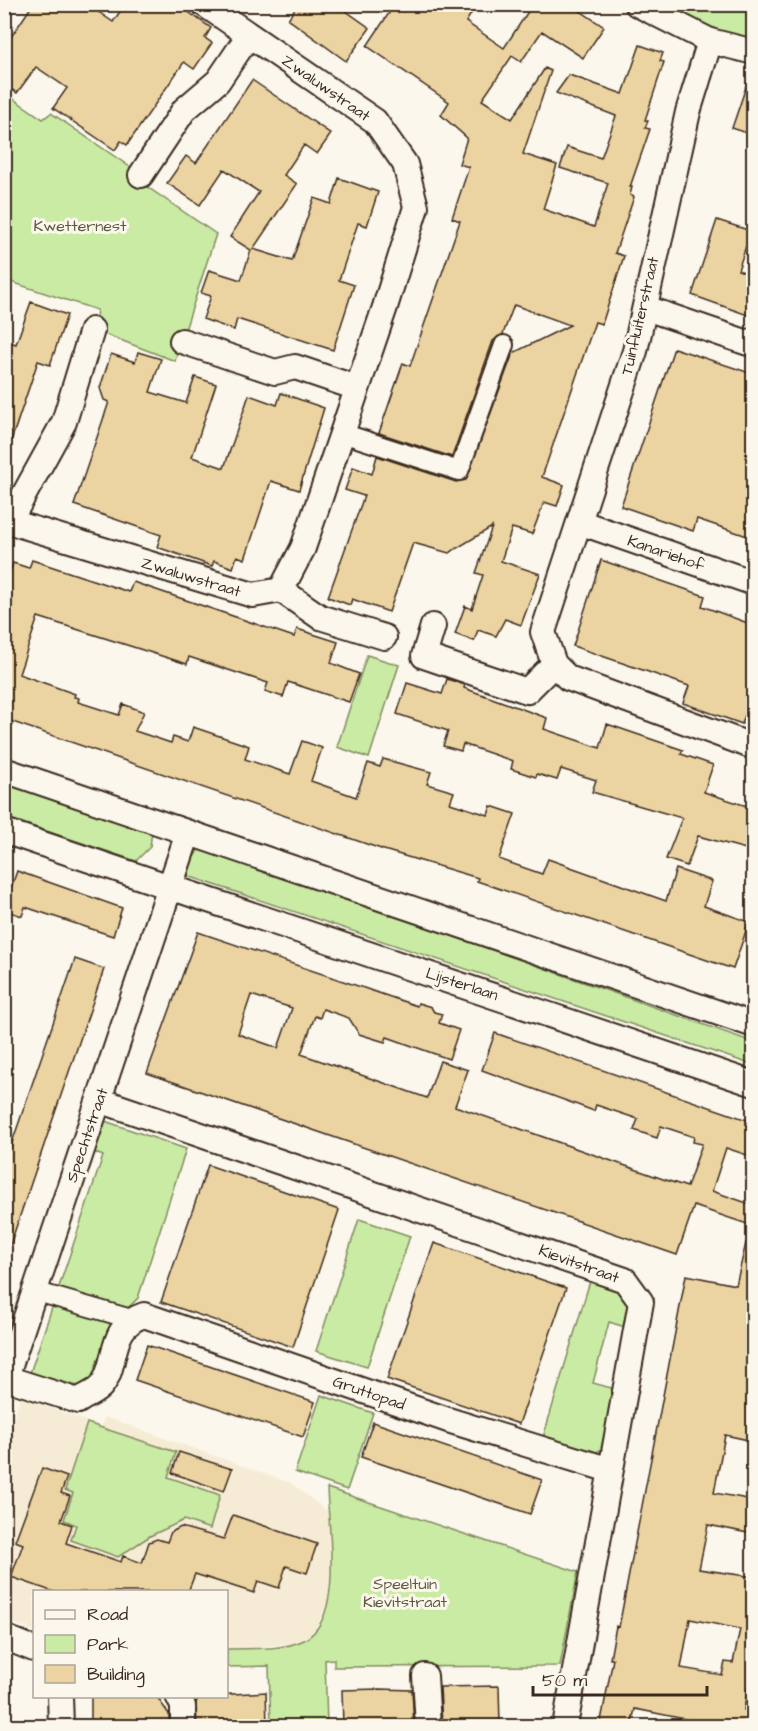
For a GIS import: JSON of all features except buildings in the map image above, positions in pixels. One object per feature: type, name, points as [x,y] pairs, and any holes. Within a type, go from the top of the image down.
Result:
[{"type":"street","name":"Zwaluwstraat","points":[[92,330],[64,422],[7,521],[253,595],[281,590],[303,548],[416,207],[405,165],[375,121],[204,4]]},
{"type":"street","points":[[637,4],[710,41],[753,52]]},
{"type":"street","points":[[141,175],[184,110],[218,81],[249,35]]},
{"type":"street","name":"Tuinfluiterstraat","points":[[554,664],[543,632],[635,351],[646,308],[652,264],[688,112],[710,41]]},
{"type":"street","points":[[646,308],[748,343],[753,340]]},
{"type":"street","points":[[182,341],[275,372],[295,367],[357,388]]},
{"type":"street","points":[[342,433],[459,471],[504,345]]},
{"type":"street","name":"Kanariehof","points":[[579,522],[753,583]]},
{"type":"street","points":[[281,590],[320,617],[384,637]]},
{"type":"street","points":[[433,626],[424,656],[526,691],[554,664],[568,678],[753,747]]},
{"type":"street","points":[[4,770],[753,1026]]},
{"type":"street","name":"Lijsterlaan","points":[[4,831],[753,1084]]},
{"type":"street","points":[[169,887],[188,834]]},
{"type":"street","name":"Spechtstraat","points":[[5,1381],[169,887]]},
{"type":"street","name":"Kievitstraat","points":[[99,1100],[625,1280],[641,1302],[565,1726]]},
{"type":"street","name":"Gruttopad","points":[[34,1291],[131,1319],[144,1315],[448,1420],[610,1470]]},
{"type":"street","points":[[5,1381],[78,1401],[102,1386],[120,1335],[131,1319]]},
{"type":"street","points":[[4,1637],[33,1649]]},
{"type":"street","points":[[425,1676],[428,1726]]},
{"type":"street","points":[[60,1698],[61,1726]]},
{"type":"street","points":[[179,1698],[183,1706],[183,1726]]},
{"type":"shaded area","points":[[20,1397],[100,1426],[105,1417],[291,1483],[345,1525],[344,1565],[315,1632],[293,1644],[228,1649],[228,1590],[33,1590],[33,1631],[5,1620],[5,1446]]},
{"type":"green space","points":[[653,5],[753,5],[753,42],[704,26]]},
{"type":"green space","name":"Kwetternest","points":[[5,93],[43,119],[51,113],[133,169],[143,184],[216,234],[175,361],[94,330],[97,310],[5,280]]},
{"type":"green space","points":[[367,655],[399,665],[369,758],[337,747]]},
{"type":"green space","points":[[4,778],[152,831],[150,847],[136,861],[5,817]]},
{"type":"green space","points":[[200,847],[753,1042],[753,1065],[188,876],[191,862]]},
{"type":"green space","points":[[99,1119],[186,1149],[138,1298],[110,1326],[91,1380],[78,1386],[30,1373],[103,1156],[88,1150]]},
{"type":"green space","points":[[359,1219],[410,1236],[367,1367],[316,1351]]},
{"type":"green space","points":[[590,1281],[617,1289],[629,1305],[625,1327],[609,1322],[593,1383],[615,1389],[601,1449],[590,1457],[542,1441]]},
{"type":"green space","points":[[321,1395],[373,1413],[347,1490],[295,1472]]},
{"type":"green space","points":[[87,1423],[176,1452],[168,1477],[220,1495],[210,1529],[184,1520],[150,1536],[118,1557],[71,1540],[76,1525],[64,1520],[73,1493],[65,1490]]},
{"type":"green space","name":"Speeltuin Kievitstraat","points":[[327,1488],[578,1572],[560,1666],[334,1667],[334,1659],[325,1660],[327,1726],[271,1726],[269,1666],[228,1667],[228,1649],[266,1648],[295,1644],[317,1629],[325,1613],[330,1593],[331,1548]]}]
